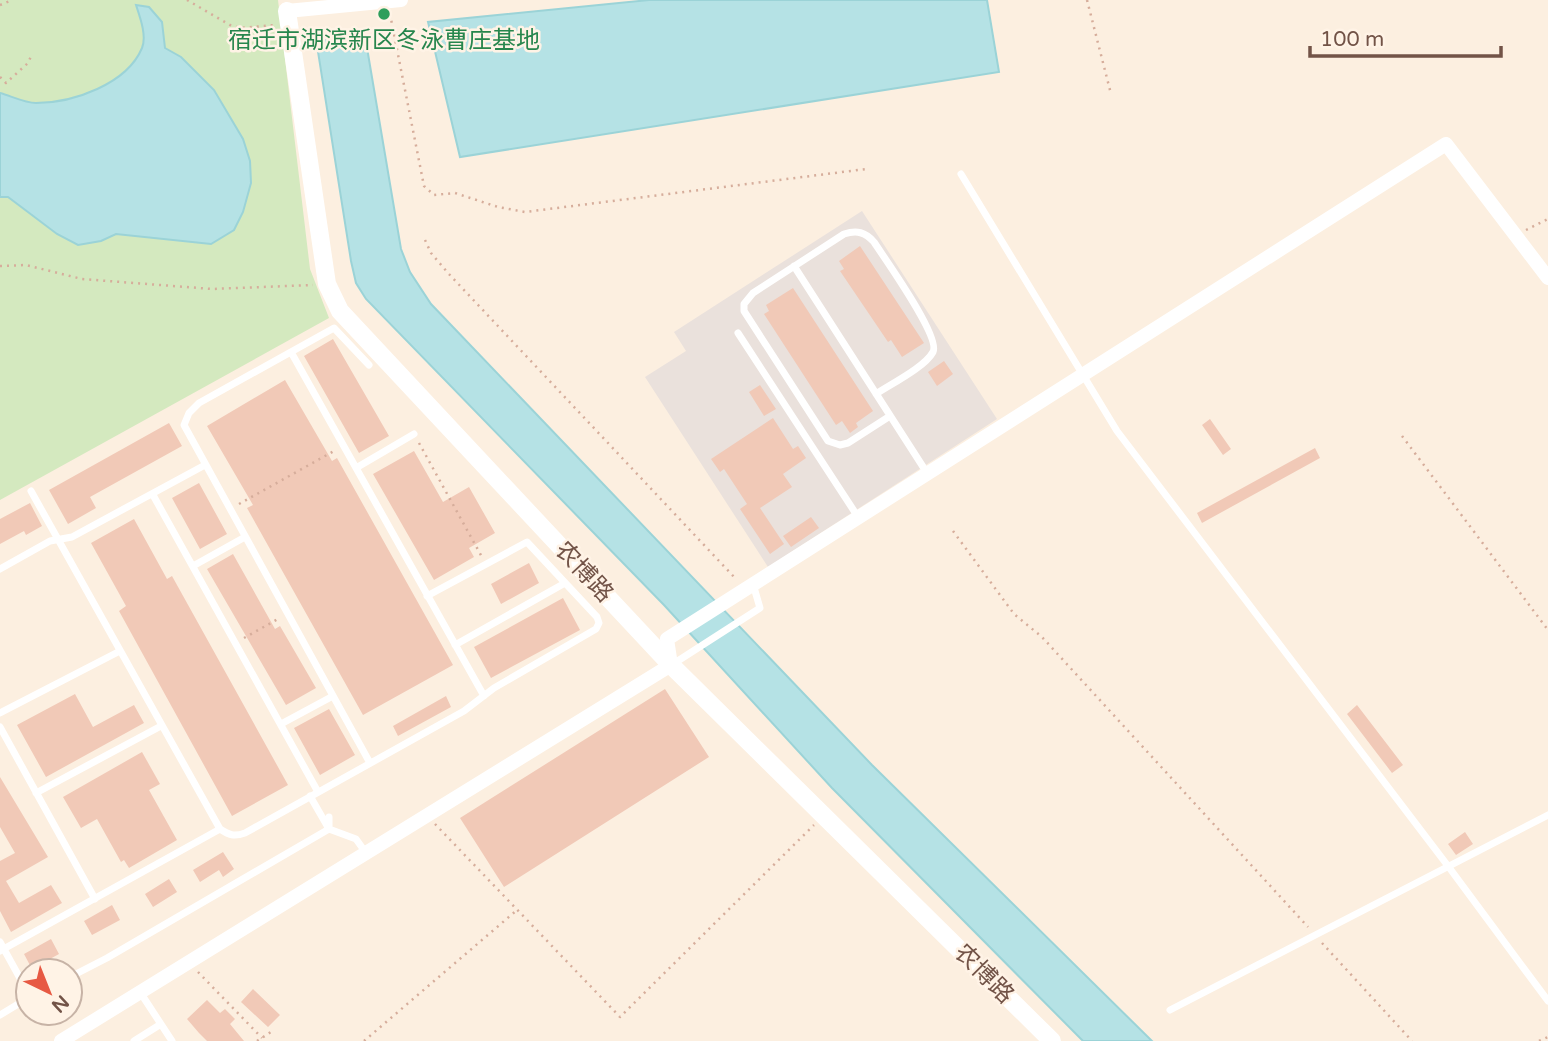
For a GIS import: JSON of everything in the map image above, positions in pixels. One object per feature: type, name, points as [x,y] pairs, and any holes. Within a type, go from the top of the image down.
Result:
[{"type":"street","points":[[288,17],[394,1]]},
{"type":"street","name":"农博路","points":[[288,17],[327,284],[340,311],[679,661],[823,816],[1052,1041]]},
{"type":"street","points":[[61,1041],[679,661],[667,639],[1446,144],[1548,278]]},
{"type":"lane","points":[[961,174],[1117,431],[1548,1001]]},
{"type":"lane","points":[[876,394],[921,364],[933,352],[935,346],[930,329],[874,242],[862,232],[853,231],[794,266],[748,298],[744,304],[747,318],[828,441],[840,445],[848,443],[890,416]]},
{"type":"lane","points":[[794,266],[927,473]]},
{"type":"lane","points":[[369,365],[334,328],[199,404],[189,412],[184,425],[370,763]]},
{"type":"lane","points":[[738,333],[858,517]]},
{"type":"lane","points":[[291,352],[484,696]]},
{"type":"lane","points":[[356,468],[414,434]]},
{"type":"lane","points":[[0,569],[50,541],[72,537],[205,465]]},
{"type":"lane","points":[[31,491],[220,829],[229,835],[238,836],[464,711],[484,696],[596,629],[599,623],[597,617],[527,542],[427,596]]},
{"type":"lane","points":[[152,495],[318,792]]},
{"type":"lane","points":[[192,566],[245,537]]},
{"type":"lane","points":[[454,645],[565,583]]},
{"type":"lane","points":[[679,661],[760,608],[749,586]]},
{"type":"lane","points":[[0,713],[120,651]]},
{"type":"lane","points":[[281,724],[333,695]]},
{"type":"lane","points":[[36,793],[161,726]]},
{"type":"lane","points":[[0,727],[95,900]]},
{"type":"lane","points":[[310,796],[329,829],[356,839],[366,853]]},
{"type":"lane","points":[[1170,1010],[1548,815]]},
{"type":"lane","points":[[329,817],[329,829]]},
{"type":"lane","points":[[14,968],[1,947],[95,900],[220,829]]},
{"type":"lane","points":[[84,970],[329,829]]},
{"type":"lane","points":[[140,992],[172,1041]]},
{"type":"lane","points":[[134,1041],[161,1024]]},
{"type":"path","points":[[0,5],[12,0]]},
{"type":"path","points":[[187,0],[230,25],[240,27],[288,17]]},
{"type":"path","points":[[1087,0],[1111,94]]},
{"type":"path","points":[[394,1],[424,186],[434,195],[455,192],[499,207],[525,212],[866,169]]},
{"type":"path","points":[[0,77],[6,83],[27,64],[32,54]]},
{"type":"path","points":[[1516,236],[1548,219]]},
{"type":"path","points":[[425,240],[431,253],[448,273],[749,586]]},
{"type":"path","points":[[0,266],[26,265],[82,279],[212,289],[327,284]]},
{"type":"path","points":[[414,434],[486,565]]},
{"type":"path","points":[[1402,436],[1548,630]]},
{"type":"path","points":[[229,509],[343,446]]},
{"type":"path","points":[[953,531],[1014,614],[1042,637],[1412,1041]]},
{"type":"path","points":[[235,643],[287,614]]},
{"type":"path","points":[[427,816],[620,1017],[823,816]]},
{"type":"path","points":[[364,1041],[517,910]]},
{"type":"path","points":[[189,962],[262,1038]]},
{"type":"path","points":[[257,1041],[274,1030]]},
{"type":"path","points":[[1539,1041],[1548,1037]]},
{"type":"shaded area","points":[[862,211],[997,419],[768,567],[645,377],[686,351],[674,332]]},
{"type":"green space","points":[[0,0],[278,0],[310,269],[329,318],[0,500],[0,197],[8,197],[28,210],[101,241],[116,234],[211,244],[250,161],[237,130],[216,97],[191,68],[164,48],[162,22],[137,6],[144,32],[142,48],[124,72],[111,82],[82,95],[51,102],[32,103],[0,93]]},
{"type":"water","points":[[649,0],[987,0],[999,72],[460,157],[428,22]]},
{"type":"water","points":[[136,5],[149,7],[162,22],[165,48],[181,57],[214,90],[243,139],[250,161],[251,183],[243,212],[234,230],[211,244],[116,234],[101,241],[78,245],[57,234],[8,197],[0,197],[0,93],[32,103],[51,102],[82,95],[112,81],[135,61],[142,48],[143,32]]},
{"type":"water","points":[[365,36],[401,249],[410,272],[431,304],[872,765],[1152,1041],[1083,1041],[832,788],[664,605],[366,299],[356,283],[351,261],[316,39]]},
{"type":"building","points":[[860,246],[924,343],[902,357],[891,340],[888,342],[840,271],[844,269],[839,261]]},
{"type":"building","points":[[793,288],[873,411],[856,423],[858,427],[850,433],[842,421],[836,425],[764,314],[769,311],[766,305]]},
{"type":"building","points":[[333,339],[389,436],[359,453],[304,356]]},
{"type":"building","points":[[944,361],[953,374],[937,386],[928,372]]},
{"type":"building","points":[[285,380],[332,461],[337,458],[453,665],[363,715],[247,508],[253,505],[207,426]]},
{"type":"building","points":[[760,385],[776,409],[764,416],[749,392]]},
{"type":"building","points":[[773,418],[793,449],[798,446],[806,458],[783,474],[792,487],[760,508],[784,544],[770,554],[740,509],[747,504],[724,469],[720,472],[711,459]]},
{"type":"building","points":[[1210,419],[1231,449],[1223,455],[1202,425]]},
{"type":"building","points":[[169,423],[182,446],[90,497],[96,508],[68,524],[49,490]]},
{"type":"building","points":[[1315,448],[1320,458],[1202,523],[1197,513]]},
{"type":"building","points":[[414,451],[443,502],[469,487],[495,533],[469,548],[474,557],[434,580],[373,474]]},
{"type":"building","points":[[199,483],[227,534],[200,549],[172,498]]},
{"type":"building","points":[[30,503],[42,526],[26,535],[24,531],[0,544],[0,519]]},
{"type":"building","points":[[811,517],[819,528],[791,547],[783,536]]},
{"type":"building","points":[[134,519],[167,579],[172,576],[288,785],[232,816],[119,611],[126,606],[91,543]]},
{"type":"building","points":[[233,554],[275,629],[280,626],[316,688],[286,705],[207,569]]},
{"type":"building","points":[[529,563],[539,583],[501,604],[491,584]]},
{"type":"building","points":[[563,598],[580,630],[491,678],[474,647]]},
{"type":"building","points":[[665,689],[709,757],[504,887],[460,818]]},
{"type":"building","points":[[75,694],[93,727],[134,705],[144,723],[46,777],[17,725]]},
{"type":"building","points":[[446,696],[451,707],[398,736],[393,726]]},
{"type":"building","points":[[1357,705],[1403,765],[1392,773],[1347,714]]},
{"type":"building","points":[[329,709],[355,755],[320,775],[294,728]]},
{"type":"building","points":[[142,752],[160,784],[149,790],[177,840],[129,868],[124,860],[121,862],[97,819],[81,828],[63,797]]},
{"type":"building","points":[[0,777],[48,857],[6,881],[19,903],[51,885],[62,903],[11,932],[0,911],[0,861],[15,853],[0,827]]},
{"type":"building","points":[[1465,832],[1473,844],[1456,855],[1448,844]]},
{"type":"building","points":[[223,852],[234,869],[223,877],[219,870],[200,882],[193,870]]},
{"type":"building","points":[[169,879],[177,892],[153,907],[145,894]]},
{"type":"building","points":[[112,905],[120,920],[92,935],[84,921]]},
{"type":"building","points":[[51,939],[59,954],[54,957],[26,957],[24,954]]},
{"type":"building","points":[[253,989],[280,1015],[268,1027],[241,1002]]},
{"type":"building","points":[[207,1000],[220,1013],[225,1009],[235,1019],[230,1024],[244,1041],[207,1041],[199,1033],[187,1019]]},
{"type":"place","name":"宿迁市湖滨新区冬泳曹庄基地","points":[[384,14]]}]
